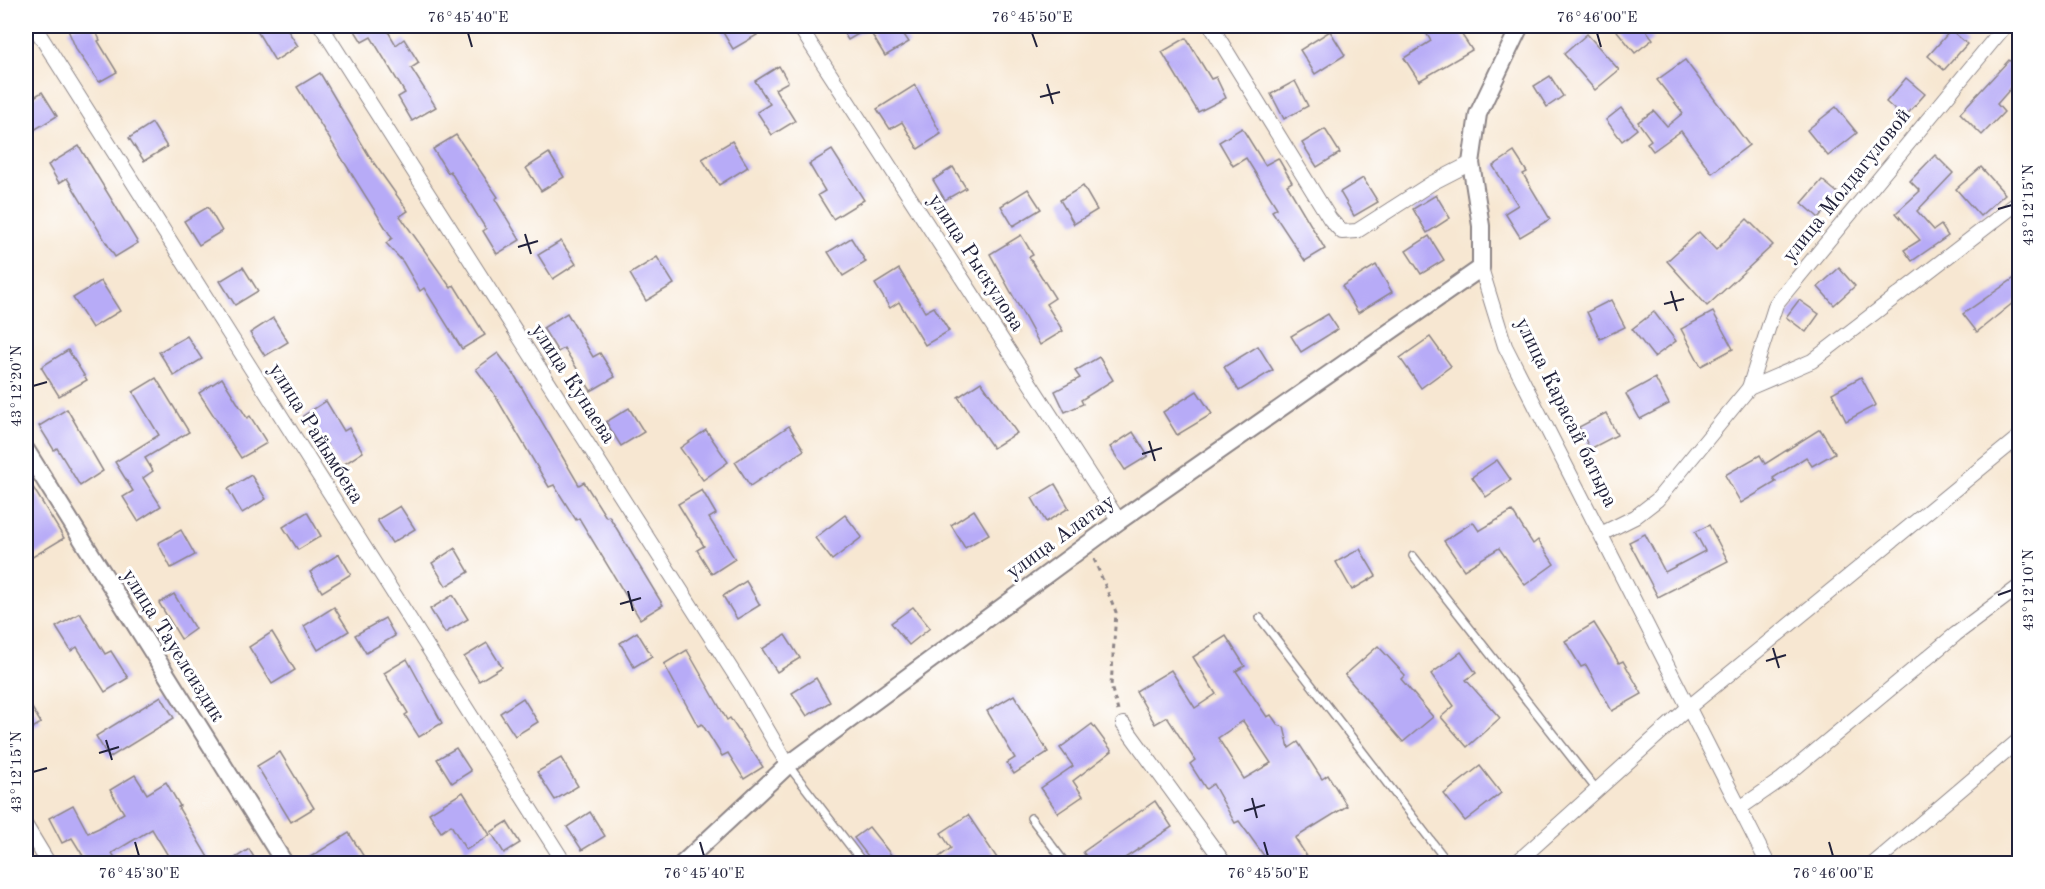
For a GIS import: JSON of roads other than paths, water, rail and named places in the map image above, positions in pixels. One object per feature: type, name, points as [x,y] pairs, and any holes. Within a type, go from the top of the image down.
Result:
[{"type":"street","name":"улица Райымбека","points":[[34,26],[566,864]]},
{"type":"street","name":"улица Кунаева","points":[[321,26],[742,686],[788,765]]},
{"type":"street","name":"улица Рыскулова","points":[[799,26],[1119,521]]},
{"type":"street","points":[[1211,26],[1330,219],[1342,232],[1357,231],[1432,183],[1471,163],[1478,114],[1520,26]]},
{"type":"street","name":"улица Молдагуловой","points":[[1749,388],[1776,304],[2005,26]]},
{"type":"street","name":"улица Карасай батыра","points":[[1471,163],[1481,226],[1481,268],[1505,346],[1601,534],[1635,517],[1657,500],[1749,388],[1812,360],[2019,201]]},
{"type":"street","name":"улица Алатау","points":[[690,861],[788,765],[1088,543],[1481,268]]},
{"type":"street","points":[[1515,864],[1689,707],[2019,436]]},
{"type":"street","name":"улица Тауелсиздик","points":[[26,450],[285,864]]},
{"type":"street","points":[[1601,534],[1768,864]]},
{"type":"street","points":[[1740,808],[1782,779],[1956,634],[2019,586]]},
{"type":"street","points":[[1123,724],[1225,864]]},
{"type":"street","points":[[1873,864],[2019,739]]},
{"type":"street","points":[[26,826],[49,864]]},
{"type":"lane","points":[[1413,556],[1598,790]]},
{"type":"lane","points":[[1260,618],[1449,864]]},
{"type":"lane","points":[[788,765],[864,864]]},
{"type":"lane","points":[[1031,818],[1066,864]]}]
